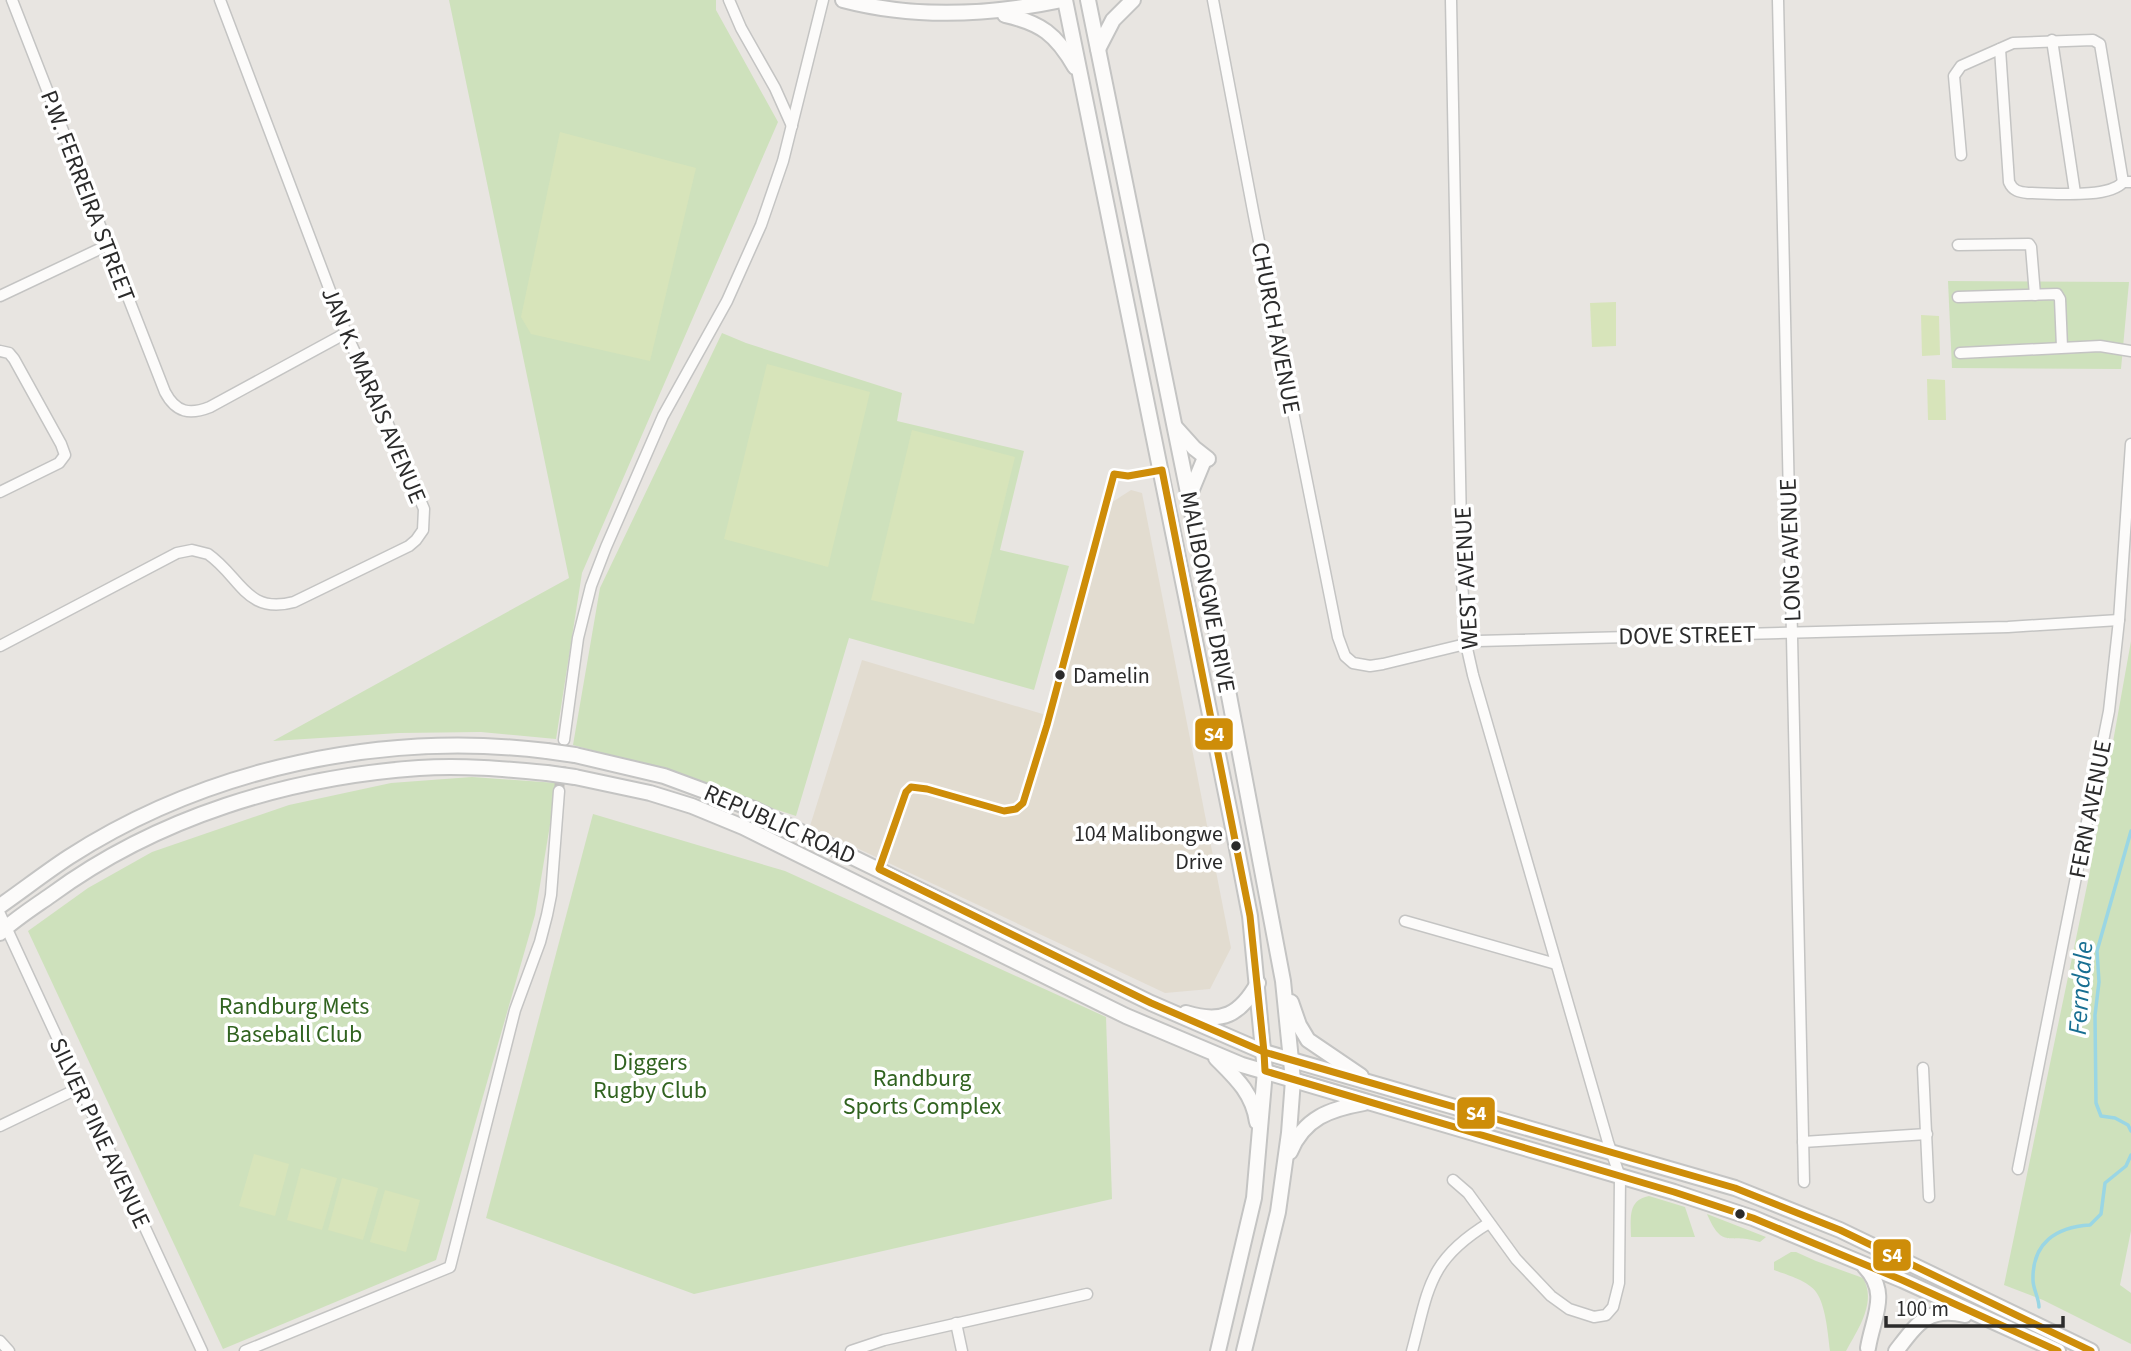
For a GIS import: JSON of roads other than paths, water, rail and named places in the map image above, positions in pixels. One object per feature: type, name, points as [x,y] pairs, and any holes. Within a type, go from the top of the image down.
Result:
[{"type":"main road","points":[[843,0],[906,10],[994,12],[1064,0]]},
{"type":"main road","name":"MALIBONGWE DRIVE","points":[[1064,0],[1238,854],[1250,916],[1258,983],[1265,1071],[1260,1143],[1251,1214],[1218,1351]]},
{"type":"main road","name":"MALIBONGWE DRIVE","points":[[1088,0],[1189,496],[1283,981],[1293,1080],[1286,1163],[1269,1251],[1244,1351]]},
{"type":"main road","points":[[1098,48],[1113,20],[1133,0]]},
{"type":"main road","points":[[994,12],[1038,24],[1056,39],[1082,80]]},
{"type":"main road","points":[[1173,424],[1206,459],[1189,496]]},
{"type":"main road","name":"REPUBLIC ROAD","points":[[0,906],[68,857],[147,815],[192,795],[289,765],[337,755],[430,746],[478,745],[575,755],[664,776],[756,810],[1151,1003],[1264,1052],[1735,1188],[1784,1206],[1910,1263],[2091,1351]]},
{"type":"main road","name":"REPUBLIC ROAD","points":[[2,925],[116,853],[179,824],[250,798],[335,779],[421,768],[464,767],[575,777],[650,793],[692,806],[743,827],[1106,1007],[1213,1054],[1683,1194],[1753,1218],[2057,1351]]},
{"type":"main road","points":[[1283,981],[1299,1025],[1308,1040],[1371,1082]]},
{"type":"main road","points":[[1151,1003],[1195,1016],[1220,1017],[1230,1015],[1245,1004],[1258,983]]},
{"type":"main road","points":[[1213,1054],[1241,1083],[1251,1100],[1260,1143]]},
{"type":"main road","points":[[1286,1163],[1294,1142],[1309,1122],[1325,1112],[1367,1102]]},
{"type":"main road","points":[[1861,1263],[1876,1281],[1879,1297],[1868,1348]]},
{"type":"main road","points":[[1896,1351],[1917,1326],[1937,1312],[1955,1313],[2000,1325]]},
{"type":"street","name":"P.W. FERREIRA STREET","points":[[12,0],[170,401],[180,410],[195,412],[210,407],[346,332]]},
{"type":"street","name":"JAN K. MARAIS AVENUE","points":[[0,646],[185,550],[200,550],[208,554],[253,598],[265,605],[279,606],[294,602],[408,546],[423,530],[424,509],[346,332],[220,0]]},
{"type":"street","points":[[729,0],[792,126]]},
{"type":"street","points":[[564,740],[578,638],[591,586],[663,416],[727,301],[772,195],[823,0]]},
{"type":"street","name":"CHURCH AVENUE","points":[[1213,0],[1338,637],[1345,656]]},
{"type":"street","name":"WEST AVENUE","points":[[1451,0],[1462,581],[1466,644],[1556,964],[1620,1177]]},
{"type":"street","name":"LONG AVENUE","points":[[1778,0],[1804,1182]]},
{"type":"street","points":[[2052,40],[2075,193]]},
{"type":"street","points":[[1961,155],[1954,76],[1961,66],[2000,49],[2021,41],[2092,40],[2100,44],[2127,182],[2112,191],[2075,193],[2028,193],[2012,188],[2009,182],[2000,49]]},
{"type":"street","points":[[1958,245],[2029,244],[2035,295]]},
{"type":"street","points":[[0,296],[108,245]]},
{"type":"street","points":[[1958,297],[2059,296],[2062,347]]},
{"type":"street","points":[[1960,353],[2106,346],[2131,351]]},
{"type":"street","points":[[0,351],[9,353],[14,359],[65,455],[59,463],[0,492]]},
{"type":"street","name":"FERN AVENUE","points":[[2018,1169],[2109,710],[2119,620],[2131,444]]},
{"type":"street","name":"DOVE STREET","points":[[1345,656],[1353,663],[1361,665],[1383,664],[1466,644],[1517,639],[2008,627],[2119,620]]},
{"type":"street","points":[[245,1351],[450,1267],[515,1010],[547,915],[559,790]]},
{"type":"street","points":[[1405,921],[1556,964]]},
{"type":"street","name":"SILVER PINE AVENUE","points":[[2,925],[202,1351]]},
{"type":"street","points":[[1923,1068],[1929,1197]]},
{"type":"street","points":[[0,1126],[79,1088]]},
{"type":"street","points":[[1803,1142],[1927,1134]]},
{"type":"street","points":[[1453,1180],[1468,1193],[1516,1259],[1551,1296],[1569,1309],[1594,1317],[1605,1315],[1618,1296],[1620,1177]]},
{"type":"street","points":[[1412,1351],[1427,1289],[1434,1273],[1452,1249],[1489,1223]]},
{"type":"street","points":[[851,1351],[884,1340],[1087,1294]]},
{"type":"street","points":[[956,1323],[962,1351]]},
{"type":"waterway","name":"Ferndale","points":[[2131,831],[2097,951],[2099,982],[2095,1015],[2096,1103],[2101,1116],[2115,1118],[2128,1125],[2131,1131]]},
{"type":"waterway","name":"Ferndale","points":[[2039,1307],[2033,1280],[2034,1267],[2042,1247],[2048,1239],[2067,1229],[2090,1225],[2101,1214],[2105,1183],[2126,1166],[2131,1155]]},
{"type":"tunnel","points":[[559,791],[563,747]]},
{"type":"place","name":"Damelin","points":[[1060,675]]},
{"type":"place","name":"104 Malibongwe Drive","points":[[1236,846]]},
{"type":"park label","name":"Randburg Mets Baseball Club","points":[[294,1020]]},
{"type":"park label","name":"Diggers Rugby Club","points":[[650,1076]]},
{"type":"park label","name":"Randburg Sports Complex","points":[[922,1092]]}]
